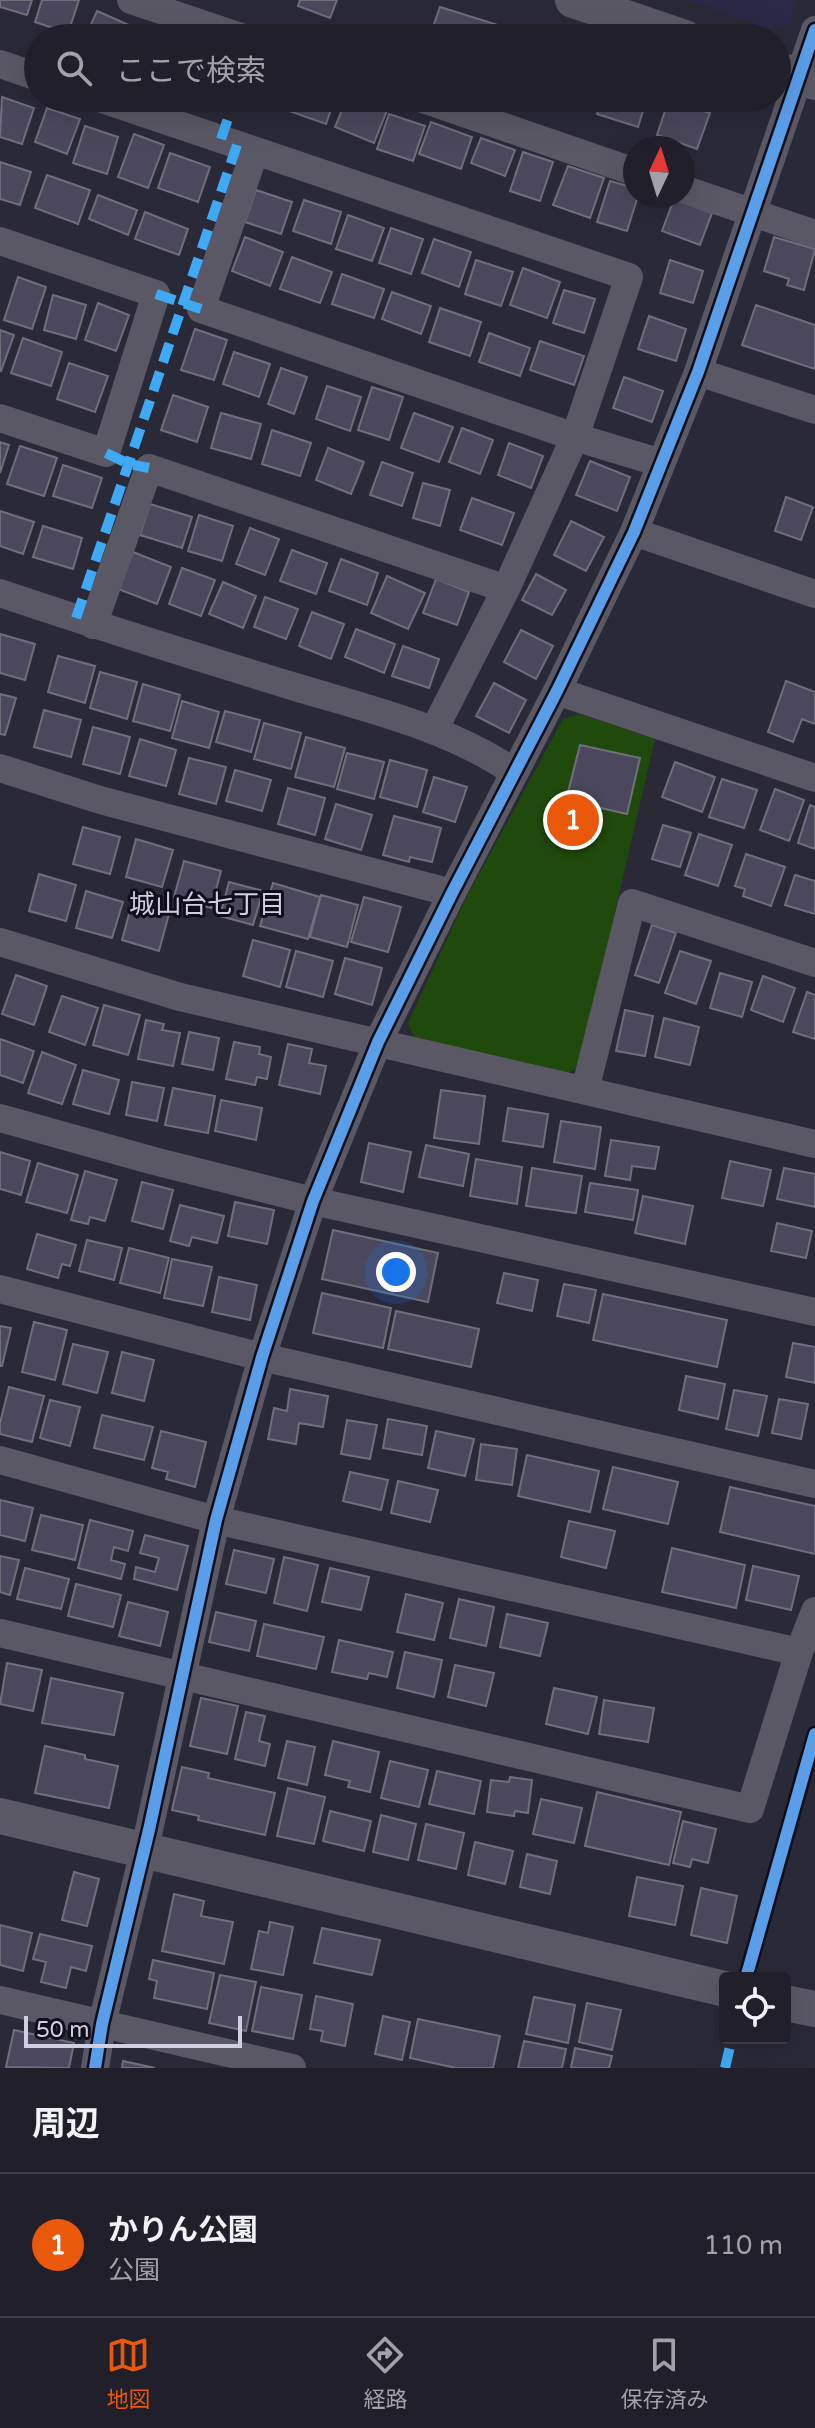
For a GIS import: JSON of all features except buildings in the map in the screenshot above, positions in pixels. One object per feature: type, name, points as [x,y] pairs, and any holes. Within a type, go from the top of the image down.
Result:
[{"type":"street","points":[[131,0],[202,24]]},
{"type":"street","points":[[573,0],[644,24]]},
{"type":"street","points":[[797,76],[815,30]]},
{"type":"street","points":[[0,64],[24,72]]},
{"type":"street","points":[[140,112],[629,277],[575,437],[496,613],[434,730]]},
{"type":"street","points":[[461,112],[623,168]]},
{"type":"street","points":[[95,2068],[102,2024],[144,1851],[216,1520],[262,1357],[313,1201],[378,1042],[557,691],[634,532],[698,372],[785,112]]},
{"type":"street","points":[[255,151],[201,309],[575,437],[661,463]]},
{"type":"street","points":[[695,193],[815,234]]},
{"type":"street","points":[[0,241],[156,294],[106,453],[0,418]]},
{"type":"street","points":[[698,372],[815,410]]},
{"type":"street","points":[[93,625],[149,468],[506,589]]},
{"type":"street","points":[[634,532],[815,594]]},
{"type":"street","points":[[0,593],[93,625],[434,730],[493,758],[514,772]]},
{"type":"street","points":[[557,691],[815,778]]},
{"type":"street","points":[[0,768],[100,800],[452,893]]},
{"type":"street","points":[[585,1090],[632,903],[815,963]]},
{"type":"street","points":[[0,942],[180,997],[815,1144]]},
{"type":"street","points":[[0,1118],[313,1201],[815,1312]]},
{"type":"street","points":[[0,1289],[262,1357],[815,1484]]},
{"type":"street","points":[[0,1460],[216,1520],[799,1652]]},
{"type":"street","points":[[0,1633],[750,1809],[799,1652],[815,1611]]},
{"type":"street","points":[[0,1816],[719,1988]]},
{"type":"street","points":[[0,2000],[292,2068]]},
{"type":"street","points":[[791,2004],[815,2009]]},
{"type":"shaded area","points":[[688,0],[797,0],[790,23],[754,24]]},
{"type":"green space","points":[[580,714],[655,739],[579,1067],[566,1074],[415,1039],[408,1023],[465,900],[563,719]]},
{"type":"marked path","points":[[221,139],[230,112]]},
{"type":"marked path","points":[[76,618],[237,145]]},
{"type":"marked path","points":[[156,294],[201,309]]},
{"type":"marked path","points":[[106,453],[129,464],[149,468]]},
{"type":"marked path","points":[[725,2068],[731,2044]]},
{"type":"cycle path","points":[[791,100],[815,30]]},
{"type":"cycle path","points":[[95,2068],[102,2024],[149,1830],[216,1520],[262,1357],[313,1201],[378,1042],[557,691],[634,532],[698,372],[787,112]]},
{"type":"cycle path","points":[[748,1972],[815,1734]]},
{"type":"place","name":"かりん公園","points":[[573,820]]},
{"type":"district","name":"城山台七丁目","points":[[207,904]]}]
